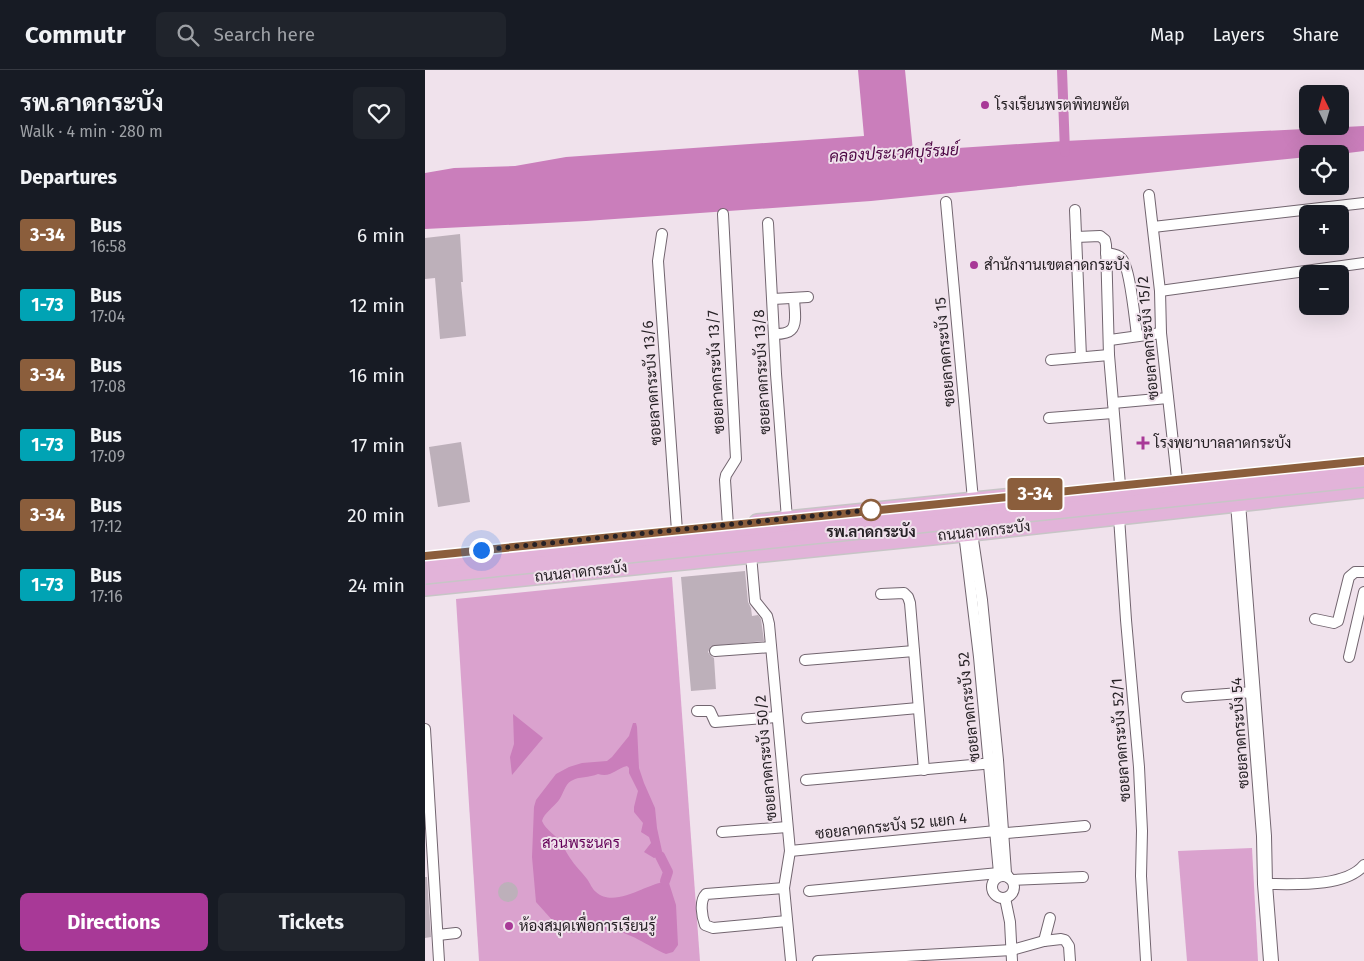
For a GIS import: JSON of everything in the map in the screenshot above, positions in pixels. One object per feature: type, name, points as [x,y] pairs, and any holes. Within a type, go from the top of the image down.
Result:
[{"type":"main road","name":"ถนนลาดกระบัง","points":[[425,556],[1364,461]]},
{"type":"main road","points":[[425,563],[1364,468]]},
{"type":"main road","points":[[1235,474],[1238,503]]},
{"type":"main road","points":[[425,576],[1364,479]]},
{"type":"main road","name":"ถนนลาดกระบัง","points":[[425,588],[751,556],[1364,490]]},
{"type":"main road","name":"ซอยลาดกระบัง 54","points":[[1238,503],[1264,836],[1265,884],[1271,961]]},
{"type":"street","name":"ซอยลาดกระบัง 15/2","points":[[1149,194],[1160,291],[1161,333],[1177,480]]},
{"type":"street","name":"ซอยลาดกระบัง 15","points":[[946,202],[973,500]]},
{"type":"street","points":[[1153,227],[1364,203]]},
{"type":"street","points":[[1075,210],[1081,357]]},
{"type":"street","name":"ซอยลาดกระบัง 13/7","points":[[723,214],[736,459],[725,480],[728,526]]},
{"type":"street","name":"ซอยลาดกระบัง 13/8","points":[[768,223],[787,519]]},
{"type":"street","name":"ซอยลาดกระบัง 13/6","points":[[662,234],[658,261],[677,531]]},
{"type":"street","points":[[1076,237],[1103,237],[1106,245],[1109,355],[1120,485]]},
{"type":"street","points":[[1106,253],[1115,254],[1123,261],[1131,291],[1137,335]]},
{"type":"street","points":[[1160,291],[1364,263]]},
{"type":"street","points":[[773,298],[808,297]]},
{"type":"street","points":[[775,334],[789,332],[792,329],[795,319],[794,298]]},
{"type":"street","points":[[1110,340],[1161,333]]},
{"type":"street","points":[[1051,360],[1109,355]]},
{"type":"street","points":[[1049,418],[1168,398]]},
{"type":"street","name":"ซอยลาดกระบัง 52/1","points":[[1119,517],[1139,767],[1142,831],[1141,876],[1146,961]]},
{"type":"street","name":"ซอยลาดกระบัง 52","points":[[968,533],[982,600],[1000,831],[1007,873],[1013,884],[1012,893],[1005,898],[1000,898],[992,892],[993,882],[997,875],[1000,831]]},
{"type":"street","name":"ซอยลาดกระบัง 50/2","points":[[751,556],[755,601],[769,620],[776,717],[790,851],[784,888],[791,961]]},
{"type":"street","points":[[1315,619],[1333,623],[1338,620],[1349,577],[1355,572],[1364,572]]},
{"type":"street","points":[[1349,657],[1364,592]]},
{"type":"street","points":[[881,594],[904,593],[908,597],[924,770]]},
{"type":"street","points":[[715,651],[771,647]]},
{"type":"street","points":[[805,660],[914,651]]},
{"type":"street","points":[[1187,697],[1253,692]]},
{"type":"street","points":[[807,718],[918,708]]},
{"type":"street","points":[[697,711],[710,711],[715,722],[776,717]]},
{"type":"street","points":[[425,730],[429,868],[438,935],[439,961]]},
{"type":"street","points":[[806,780],[994,762]]},
{"type":"street","name":"ซอยลาดกระบัง 52 แยก 4","points":[[790,851],[1000,831],[1085,826]]},
{"type":"street","points":[[722,832],[787,827]]},
{"type":"street","points":[[1265,884],[1325,882],[1354,874],[1364,865]]},
{"type":"street","points":[[809,891],[997,875],[1005,875],[1010,879],[1083,877]]},
{"type":"street","points":[[784,888],[706,894],[702,900],[703,920],[705,925],[713,928],[787,921]]},
{"type":"street","points":[[1005,898],[1010,922],[1013,950],[1012,961]]},
{"type":"street","points":[[1044,941],[1050,918]]},
{"type":"street","points":[[438,935],[456,933]]},
{"type":"street","points":[[818,961],[1013,950],[1044,941],[1061,939],[1067,942],[1070,961]]},
{"type":"green space","name":"สวนพระนคร","points":[[672,577],[700,961],[479,961],[456,599]]},
{"type":"green space","points":[[1252,848],[1258,961],[1187,961],[1178,851]]},
{"type":"water","name":"คลองประเวศบุรีรมย์","points":[[858,70],[905,70],[913,151],[1299,129],[1299,135],[1349,135],[1349,127],[1364,126],[1364,151],[1349,153],[1349,145],[1299,145],[1299,158],[871,201],[586,221],[425,229],[425,173],[454,168],[515,166],[566,157],[864,136]]},
{"type":"water","points":[[513,714],[543,738],[512,775],[510,757],[514,744]]},
{"type":"water","points":[[633,723],[636,723],[637,727],[639,768],[655,808],[662,851],[660,856],[654,858],[644,852],[651,843],[649,837],[641,832],[643,823],[634,812],[638,791],[627,766],[610,774],[598,774],[571,781],[542,821],[546,828],[560,841],[593,889],[605,897],[625,896],[655,884],[669,883],[676,905],[678,945],[673,952],[666,954],[631,936],[616,931],[603,930],[567,933],[536,902],[532,857],[534,807],[536,800],[556,774],[582,763],[607,761],[629,736]]},
{"type":"building","points":[[460,234],[463,282],[461,282],[466,336],[440,339],[435,278],[425,279],[425,238]]},
{"type":"building","points":[[461,442],[470,502],[438,507],[429,447]]},
{"type":"building","points":[[745,571],[748,602],[752,616],[758,615],[761,619],[764,641],[711,646],[708,652],[714,658],[716,689],[691,691],[681,577]]},
{"type":"building","points":[[425,877],[427,877],[431,937],[425,938]]},
{"type":"building","points":[[508,882],[515,885],[518,892],[515,899],[508,902],[501,899],[498,892],[501,885]]},
{"type":"waterway","points":[[1062,70],[1065,152]]},
{"type":"waterway","points":[[660,856],[668,872],[665,881]]},
{"type":"bus line","name":"3-34","points":[[425,556],[1364,461]]},
{"type":"place","name":"โรงเรียนพรตพิทยพยัต","points":[[985,105]]},
{"type":"place","name":"สำนักงานเขตลาดกระบัง","points":[[974,265]]},
{"type":"place","name":"โรงพยาบาลลาดกระบัง","points":[[1143,443]]},
{"type":"place","name":"รพ.ลาดกระบัง","points":[[871,510]]},
{"type":"place","name":"ห้องสมุดเพื่อการเรียนรู้","points":[[509,926]]},
{"type":"route","points":[[481,550],[880,509],[871,510]]}]
